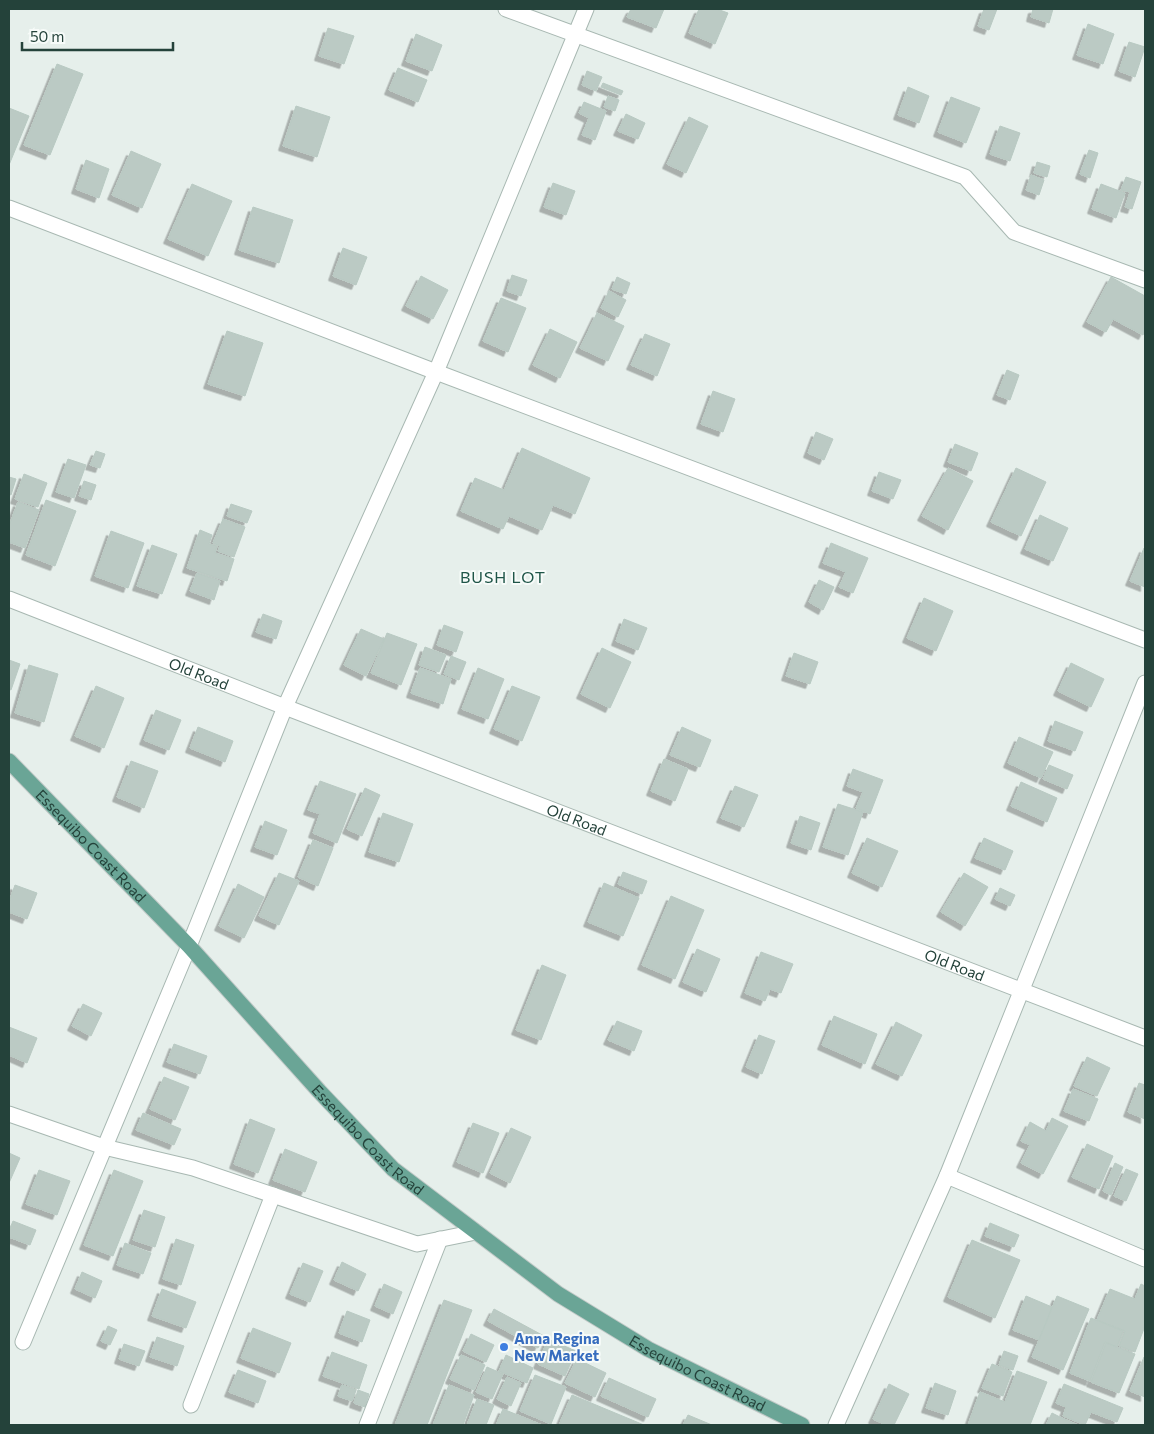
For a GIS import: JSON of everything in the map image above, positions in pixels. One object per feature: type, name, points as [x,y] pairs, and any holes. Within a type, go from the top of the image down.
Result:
[{"type":"main road","name":"Essequibo Coast Road","points":[[9,761],[189,946],[319,1091],[394,1169],[558,1294],[648,1349],[802,1425]]},
{"type":"street","points":[[506,9],[964,177],[1014,232],[1145,280]]},
{"type":"street","points":[[23,1342],[189,946],[285,707],[436,372],[586,9]]},
{"type":"street","points":[[9,208],[436,372],[1145,640]]},
{"type":"street","name":"Old Road","points":[[9,599],[1145,1038]]},
{"type":"street","points":[[836,1425],[947,1176],[1145,683]]},
{"type":"street","points":[[9,1114],[104,1146],[193,1168],[417,1244],[476,1232]]},
{"type":"street","points":[[947,1176],[1145,1259]]},
{"type":"street","points":[[191,1405],[273,1195]]},
{"type":"street","points":[[367,1425],[440,1239]]},
{"type":"building","points":[[631,9],[664,9],[656,28],[627,17]]},
{"type":"building","points":[[699,9],[717,9],[728,13],[715,44],[689,33]]},
{"type":"building","points":[[984,9],[997,9],[989,30],[978,26]]},
{"type":"building","points":[[1033,9],[1053,9],[1049,23],[1031,17]]},
{"type":"building","points":[[1088,24],[1114,34],[1103,64],[1077,55]]},
{"type":"building","points":[[328,28],[354,36],[344,64],[319,56]]},
{"type":"building","points":[[416,34],[442,45],[432,71],[406,61]]},
{"type":"building","points":[[1129,42],[1145,47],[1135,77],[1119,71]]},
{"type":"building","points":[[57,64],[83,74],[50,155],[24,145]]},
{"type":"building","points":[[398,68],[427,80],[418,102],[389,90]]},
{"type":"building","points":[[587,71],[602,77],[596,91],[582,85]]},
{"type":"building","points":[[603,83],[623,91],[621,95],[601,87]]},
{"type":"building","points":[[908,87],[929,96],[919,123],[898,115]]},
{"type":"building","points":[[608,96],[619,100],[615,111],[604,107]]},
{"type":"building","points":[[951,97],[980,108],[966,143],[938,132]]},
{"type":"building","points":[[584,102],[606,111],[595,140],[582,135],[589,118],[579,113]]},
{"type":"building","points":[[296,106],[330,117],[317,157],[283,146]]},
{"type":"building","points":[[9,108],[29,116],[9,165]]},
{"type":"building","points":[[626,114],[645,123],[638,139],[618,131]]},
{"type":"building","points":[[689,117],[708,126],[686,173],[667,164]]},
{"type":"building","points":[[1000,126],[1020,133],[1010,161],[990,154]]},
{"type":"building","points":[[1089,150],[1098,153],[1090,178],[1080,174]]},
{"type":"building","points":[[131,151],[161,164],[142,208],[112,195]]},
{"type":"building","points":[[86,160],[109,169],[99,198],[76,189]]},
{"type":"building","points":[[1037,162],[1050,166],[1047,177],[1034,173]]},
{"type":"building","points":[[1031,175],[1044,180],[1039,195],[1026,190]]},
{"type":"building","points":[[1126,177],[1141,182],[1132,209],[1125,207],[1130,192],[1121,190]]},
{"type":"building","points":[[553,183],[575,191],[566,215],[544,207]]},
{"type":"building","points":[[192,184],[232,201],[208,256],[168,239]]},
{"type":"building","points":[[1101,184],[1125,193],[1116,218],[1092,209]]},
{"type":"building","points":[[253,207],[293,220],[279,263],[239,250]]},
{"type":"building","points":[[343,248],[367,257],[356,285],[333,276]]},
{"type":"building","points":[[512,275],[527,280],[521,296],[507,291]]},
{"type":"building","points":[[421,276],[448,290],[433,319],[406,306]]},
{"type":"building","points":[[617,277],[630,283],[626,294],[612,289]]},
{"type":"building","points":[[1111,277],[1145,296],[1145,331],[1143,335],[1113,319],[1106,332],[1087,322]]},
{"type":"building","points":[[609,291],[626,300],[618,317],[601,308]]},
{"type":"building","points":[[501,298],[526,308],[508,352],[483,341]]},
{"type":"building","points":[[597,313],[624,326],[608,361],[580,348]]},
{"type":"building","points":[[550,329],[577,342],[560,378],[533,365]]},
{"type":"building","points":[[227,331],[263,343],[245,396],[208,384]]},
{"type":"building","points":[[645,334],[670,344],[657,376],[631,365]]},
{"type":"building","points":[[1007,370],[1019,375],[1010,400],[997,395]]},
{"type":"building","points":[[713,391],[735,399],[723,432],[701,424]]},
{"type":"building","points":[[816,432],[833,439],[824,460],[808,453]]},
{"type":"building","points":[[955,444],[978,453],[971,471],[948,462]]},
{"type":"building","points":[[522,448],[590,478],[575,514],[553,505],[542,530],[509,516],[503,529],[461,511],[475,478],[504,490]]},
{"type":"building","points":[[96,451],[105,454],[100,468],[90,465]]},
{"type":"building","points":[[68,459],[86,465],[74,498],[56,492]]},
{"type":"building","points":[[948,468],[973,481],[948,530],[922,516]]},
{"type":"building","points":[[1016,468],[1046,482],[1021,536],[991,522]]},
{"type":"building","points":[[879,472],[901,480],[893,499],[872,491]]},
{"type":"building","points":[[24,474],[47,483],[38,507],[15,499]]},
{"type":"building","points":[[9,477],[16,479],[11,495],[9,494]]},
{"type":"building","points":[[84,481],[96,485],[91,500],[79,496]]},
{"type":"building","points":[[46,500],[76,511],[55,566],[26,555]]},
{"type":"building","points":[[18,502],[39,510],[25,548],[9,542],[9,526]]},
{"type":"building","points":[[231,504],[252,511],[247,523],[227,516]]},
{"type":"building","points":[[1040,515],[1068,528],[1053,561],[1025,549]]},
{"type":"building","points":[[223,519],[245,527],[234,557],[218,551],[220,546],[213,543]]},
{"type":"building","points":[[200,530],[212,535],[209,544],[217,546],[215,553],[234,559],[227,581],[187,568]]},
{"type":"building","points":[[111,531],[144,543],[128,588],[95,576]]},
{"type":"building","points":[[831,543],[868,558],[853,593],[839,587],[846,572],[823,563]]},
{"type":"building","points":[[152,545],[177,554],[162,594],[137,586]]},
{"type":"building","points":[[1145,548],[1145,587],[1130,581]]},
{"type":"building","points":[[197,573],[220,581],[214,600],[190,591]]},
{"type":"building","points":[[819,580],[834,587],[823,610],[809,602]]},
{"type":"building","points":[[924,598],[953,611],[936,651],[907,638]]},
{"type":"building","points":[[263,614],[282,621],[276,639],[256,632]]},
{"type":"building","points":[[624,619],[647,628],[638,650],[616,641]]},
{"type":"building","points":[[444,625],[463,632],[456,652],[437,645]]},
{"type":"building","points":[[361,629],[384,639],[366,676],[344,665]]},
{"type":"building","points":[[387,633],[417,644],[401,685],[371,673]]},
{"type":"building","points":[[425,647],[446,655],[439,672],[419,665]]},
{"type":"building","points":[[602,648],[631,662],[610,708],[581,694]]},
{"type":"building","points":[[794,653],[818,662],[810,684],[786,676]]},
{"type":"building","points":[[451,656],[466,662],[459,680],[444,674]]},
{"type":"building","points":[[9,660],[20,664],[11,690],[9,689]]},
{"type":"building","points":[[1071,663],[1104,679],[1091,707],[1058,691]]},
{"type":"building","points":[[29,665],[58,674],[44,722],[15,713]]},
{"type":"building","points":[[420,668],[451,679],[443,704],[411,693]]},
{"type":"building","points":[[478,668],[504,679],[488,719],[462,709]]},
{"type":"building","points":[[96,686],[124,698],[104,748],[75,736]]},
{"type":"building","points":[[512,686],[540,697],[522,741],[494,729]]},
{"type":"building","points":[[156,710],[181,720],[169,750],[144,740]]},
{"type":"building","points":[[1055,721],[1083,732],[1075,751],[1048,741]]},
{"type":"building","points":[[198,727],[233,741],[225,762],[190,748]]},
{"type":"building","points":[[682,727],[711,740],[700,767],[670,755]]},
{"type":"building","points":[[1019,737],[1053,752],[1041,778],[1008,763]]},
{"type":"building","points":[[664,759],[688,769],[675,801],[651,791]]},
{"type":"building","points":[[131,761],[158,771],[144,808],[117,797]]},
{"type":"building","points":[[1049,765],[1073,775],[1067,789],[1043,779]]},
{"type":"building","points":[[853,769],[883,780],[870,814],[856,808],[863,792],[847,786]]},
{"type":"building","points":[[320,781],[356,794],[337,843],[313,833],[320,814],[308,810]]},
{"type":"building","points":[[1021,782],[1057,798],[1047,822],[1011,806]]},
{"type":"building","points":[[735,786],[758,795],[744,827],[721,818]]},
{"type":"building","points":[[365,788],[380,795],[362,836],[347,829]]},
{"type":"building","points":[[838,804],[863,812],[848,855],[823,847]]},
{"type":"building","points":[[383,813],[413,824],[399,862],[369,852]]},
{"type":"building","points":[[800,816],[820,823],[811,850],[791,843]]},
{"type":"building","points":[[265,821],[287,830],[277,855],[255,847]]},
{"type":"building","points":[[867,838],[898,851],[882,887],[852,873]]},
{"type":"building","points":[[984,838],[1013,851],[1005,870],[975,858]]},
{"type":"building","points":[[313,840],[333,848],[318,886],[298,877]]},
{"type":"building","points":[[623,872],[647,881],[642,894],[618,884]]},
{"type":"building","points":[[279,873],[299,881],[279,925],[259,916]]},
{"type":"building","points":[[964,873],[988,887],[965,926],[941,912]]},
{"type":"building","points":[[604,883],[639,898],[623,936],[588,922]]},
{"type":"building","points":[[238,884],[264,897],[244,938],[219,926]]},
{"type":"building","points":[[15,885],[37,893],[27,919],[9,912],[9,902]]},
{"type":"building","points":[[1000,888],[1015,895],[1010,906],[995,899]]},
{"type":"building","points":[[671,896],[704,910],[675,979],[642,965]]},
{"type":"building","points":[[697,949],[720,959],[706,992],[683,982]]},
{"type":"building","points":[[761,952],[793,964],[781,993],[770,989],[765,1001],[745,993]]},
{"type":"building","points":[[542,965],[566,975],[541,1040],[516,1030]]},
{"type":"building","points":[[83,1004],[102,1013],[91,1036],[72,1026]]},
{"type":"building","points":[[834,1016],[877,1034],[865,1064],[822,1045]]},
{"type":"building","points":[[617,1021],[642,1031],[634,1051],[608,1040]]},
{"type":"building","points":[[896,1022],[922,1035],[902,1076],[876,1064]]},
{"type":"building","points":[[9,1027],[37,1038],[27,1063],[9,1055]]},
{"type":"building","points":[[759,1035],[775,1041],[762,1074],[746,1067]]},
{"type":"building","points":[[174,1044],[207,1056],[200,1074],[167,1062]]},
{"type":"building","points":[[1087,1057],[1110,1068],[1097,1096],[1074,1086]]},
{"type":"building","points":[[164,1077],[189,1087],[175,1120],[150,1109]]},
{"type":"building","points":[[1139,1083],[1145,1085],[1145,1119],[1128,1112]]},
{"type":"building","points":[[1073,1089],[1098,1099],[1089,1121],[1064,1111]]},
{"type":"building","points":[[143,1113],[181,1129],[174,1145],[136,1130]]},
{"type":"building","points":[[1052,1118],[1068,1126],[1043,1174],[1021,1163],[1030,1145],[1021,1141],[1030,1122],[1046,1131]]},
{"type":"building","points":[[250,1119],[275,1129],[258,1173],[234,1164]]},
{"type":"building","points":[[473,1123],[499,1133],[483,1173],[457,1162]]},
{"type":"building","points":[[511,1128],[531,1137],[510,1183],[490,1173]]},
{"type":"building","points":[[1087,1144],[1113,1156],[1099,1189],[1072,1177]]},
{"type":"building","points":[[285,1149],[317,1162],[305,1192],[273,1180]]},
{"type":"building","points":[[9,1153],[20,1158],[9,1183]]},
{"type":"building","points":[[1115,1163],[1123,1167],[1111,1195],[1103,1191]]},
{"type":"building","points":[[1126,1169],[1138,1174],[1126,1201],[1114,1196]]},
{"type":"building","points":[[39,1170],[70,1181],[57,1215],[26,1204]]},
{"type":"building","points":[[114,1170],[143,1181],[113,1256],[84,1245]]},
{"type":"building","points":[[144,1210],[165,1217],[155,1247],[133,1240]]},
{"type":"building","points":[[13,1221],[36,1230],[30,1245],[9,1237]]},
{"type":"building","points":[[990,1223],[1019,1235],[1014,1247],[985,1236]]},
{"type":"building","points":[[176,1239],[194,1245],[181,1285],[163,1279]]},
{"type":"building","points":[[972,1240],[1020,1260],[995,1318],[948,1297]]},
{"type":"building","points":[[125,1243],[151,1253],[143,1274],[117,1265]]},
{"type":"building","points":[[342,1262],[366,1274],[358,1291],[334,1280]]},
{"type":"building","points":[[303,1263],[323,1271],[310,1302],[290,1294]]},
{"type":"building","points":[[82,1272],[102,1281],[95,1298],[75,1289]]},
{"type":"building","points":[[384,1284],[402,1292],[393,1314],[375,1306]]},
{"type":"building","points":[[1141,1284],[1145,1286],[1145,1326],[1135,1352],[1119,1346],[1125,1331],[1097,1320],[1110,1289],[1135,1299]]},
{"type":"building","points":[[162,1289],[196,1302],[186,1328],[152,1316]]},
{"type":"building","points":[[1026,1296],[1052,1307],[1039,1340],[1013,1330]]},
{"type":"building","points":[[1057,1296],[1089,1309],[1063,1370],[1032,1357]]},
{"type":"building","points":[[444,1300],[472,1310],[427,1425],[395,1425]]},
{"type":"building","points":[[494,1309],[544,1336],[538,1348],[488,1321]]},
{"type":"building","points":[[347,1311],[370,1320],[362,1342],[339,1333]]},
{"type":"building","points":[[1091,1318],[1123,1331],[1117,1347],[1105,1342],[1090,1381],[1070,1373]]},
{"type":"building","points":[[108,1326],[117,1330],[110,1345],[101,1341]]},
{"type":"building","points":[[253,1328],[291,1343],[279,1373],[241,1358]]},
{"type":"building","points":[[471,1334],[494,1345],[486,1362],[463,1351]]},
{"type":"building","points":[[157,1337],[184,1346],[177,1366],[150,1357]]},
{"type":"building","points":[[548,1339],[576,1351],[565,1376],[538,1364]]},
{"type":"building","points":[[1106,1343],[1135,1354],[1119,1393],[1091,1382]]},
{"type":"building","points":[[124,1344],[145,1351],[139,1366],[119,1359]]},
{"type":"building","points":[[1004,1351],[1018,1356],[1013,1370],[999,1365]]},
{"type":"building","points":[[332,1352],[367,1365],[359,1389],[323,1376]]},
{"type":"building","points":[[461,1355],[485,1365],[474,1390],[450,1379]]},
{"type":"building","points":[[506,1355],[533,1368],[527,1383],[499,1371]]},
{"type":"building","points":[[1145,1357],[1145,1397],[1130,1391]]},
{"type":"building","points":[[577,1359],[606,1373],[595,1397],[565,1383]]},
{"type":"building","points":[[992,1364],[1012,1372],[1003,1396],[982,1388]]},
{"type":"building","points":[[487,1367],[503,1374],[492,1399],[476,1392]]},
{"type":"building","points":[[238,1370],[266,1381],[258,1403],[229,1392]]},
{"type":"building","points":[[1017,1371],[1047,1382],[1030,1425],[968,1425],[980,1392],[1005,1402]]},
{"type":"building","points":[[535,1375],[566,1387],[551,1424],[520,1411]]},
{"type":"building","points":[[507,1377],[521,1383],[511,1406],[497,1399]]},
{"type":"building","points":[[609,1378],[656,1399],[648,1417],[601,1396]]},
{"type":"building","points":[[935,1383],[956,1391],[948,1415],[926,1408]]},
{"type":"building","points":[[889,1384],[909,1394],[894,1425],[886,1425],[873,1419]]},
{"type":"building","points":[[1064,1384],[1123,1408],[1117,1422],[1091,1412],[1085,1425],[1063,1416],[1066,1407],[1056,1403]]},
{"type":"building","points":[[342,1385],[356,1390],[352,1401],[338,1396]]},
{"type":"building","points":[[449,1385],[474,1395],[463,1425],[433,1425]]},
{"type":"building","points":[[358,1390],[369,1394],[365,1407],[354,1403]]},
{"type":"building","points":[[572,1395],[644,1425],[559,1425]]},
{"type":"building","points":[[477,1399],[494,1405],[486,1425],[467,1425]]},
{"type":"building","points":[[503,1409],[542,1425],[496,1425]]},
{"type":"building","points":[[1052,1413],[1062,1418],[1078,1425],[1046,1425]]},
{"type":"building","points":[[688,1415],[712,1425],[683,1425]]},
{"type":"place","name":"Anna Regina New Market","points":[[504,1347]]},
{"type":"district","name":"BUSH LOT","points":[[503,576]]}]
